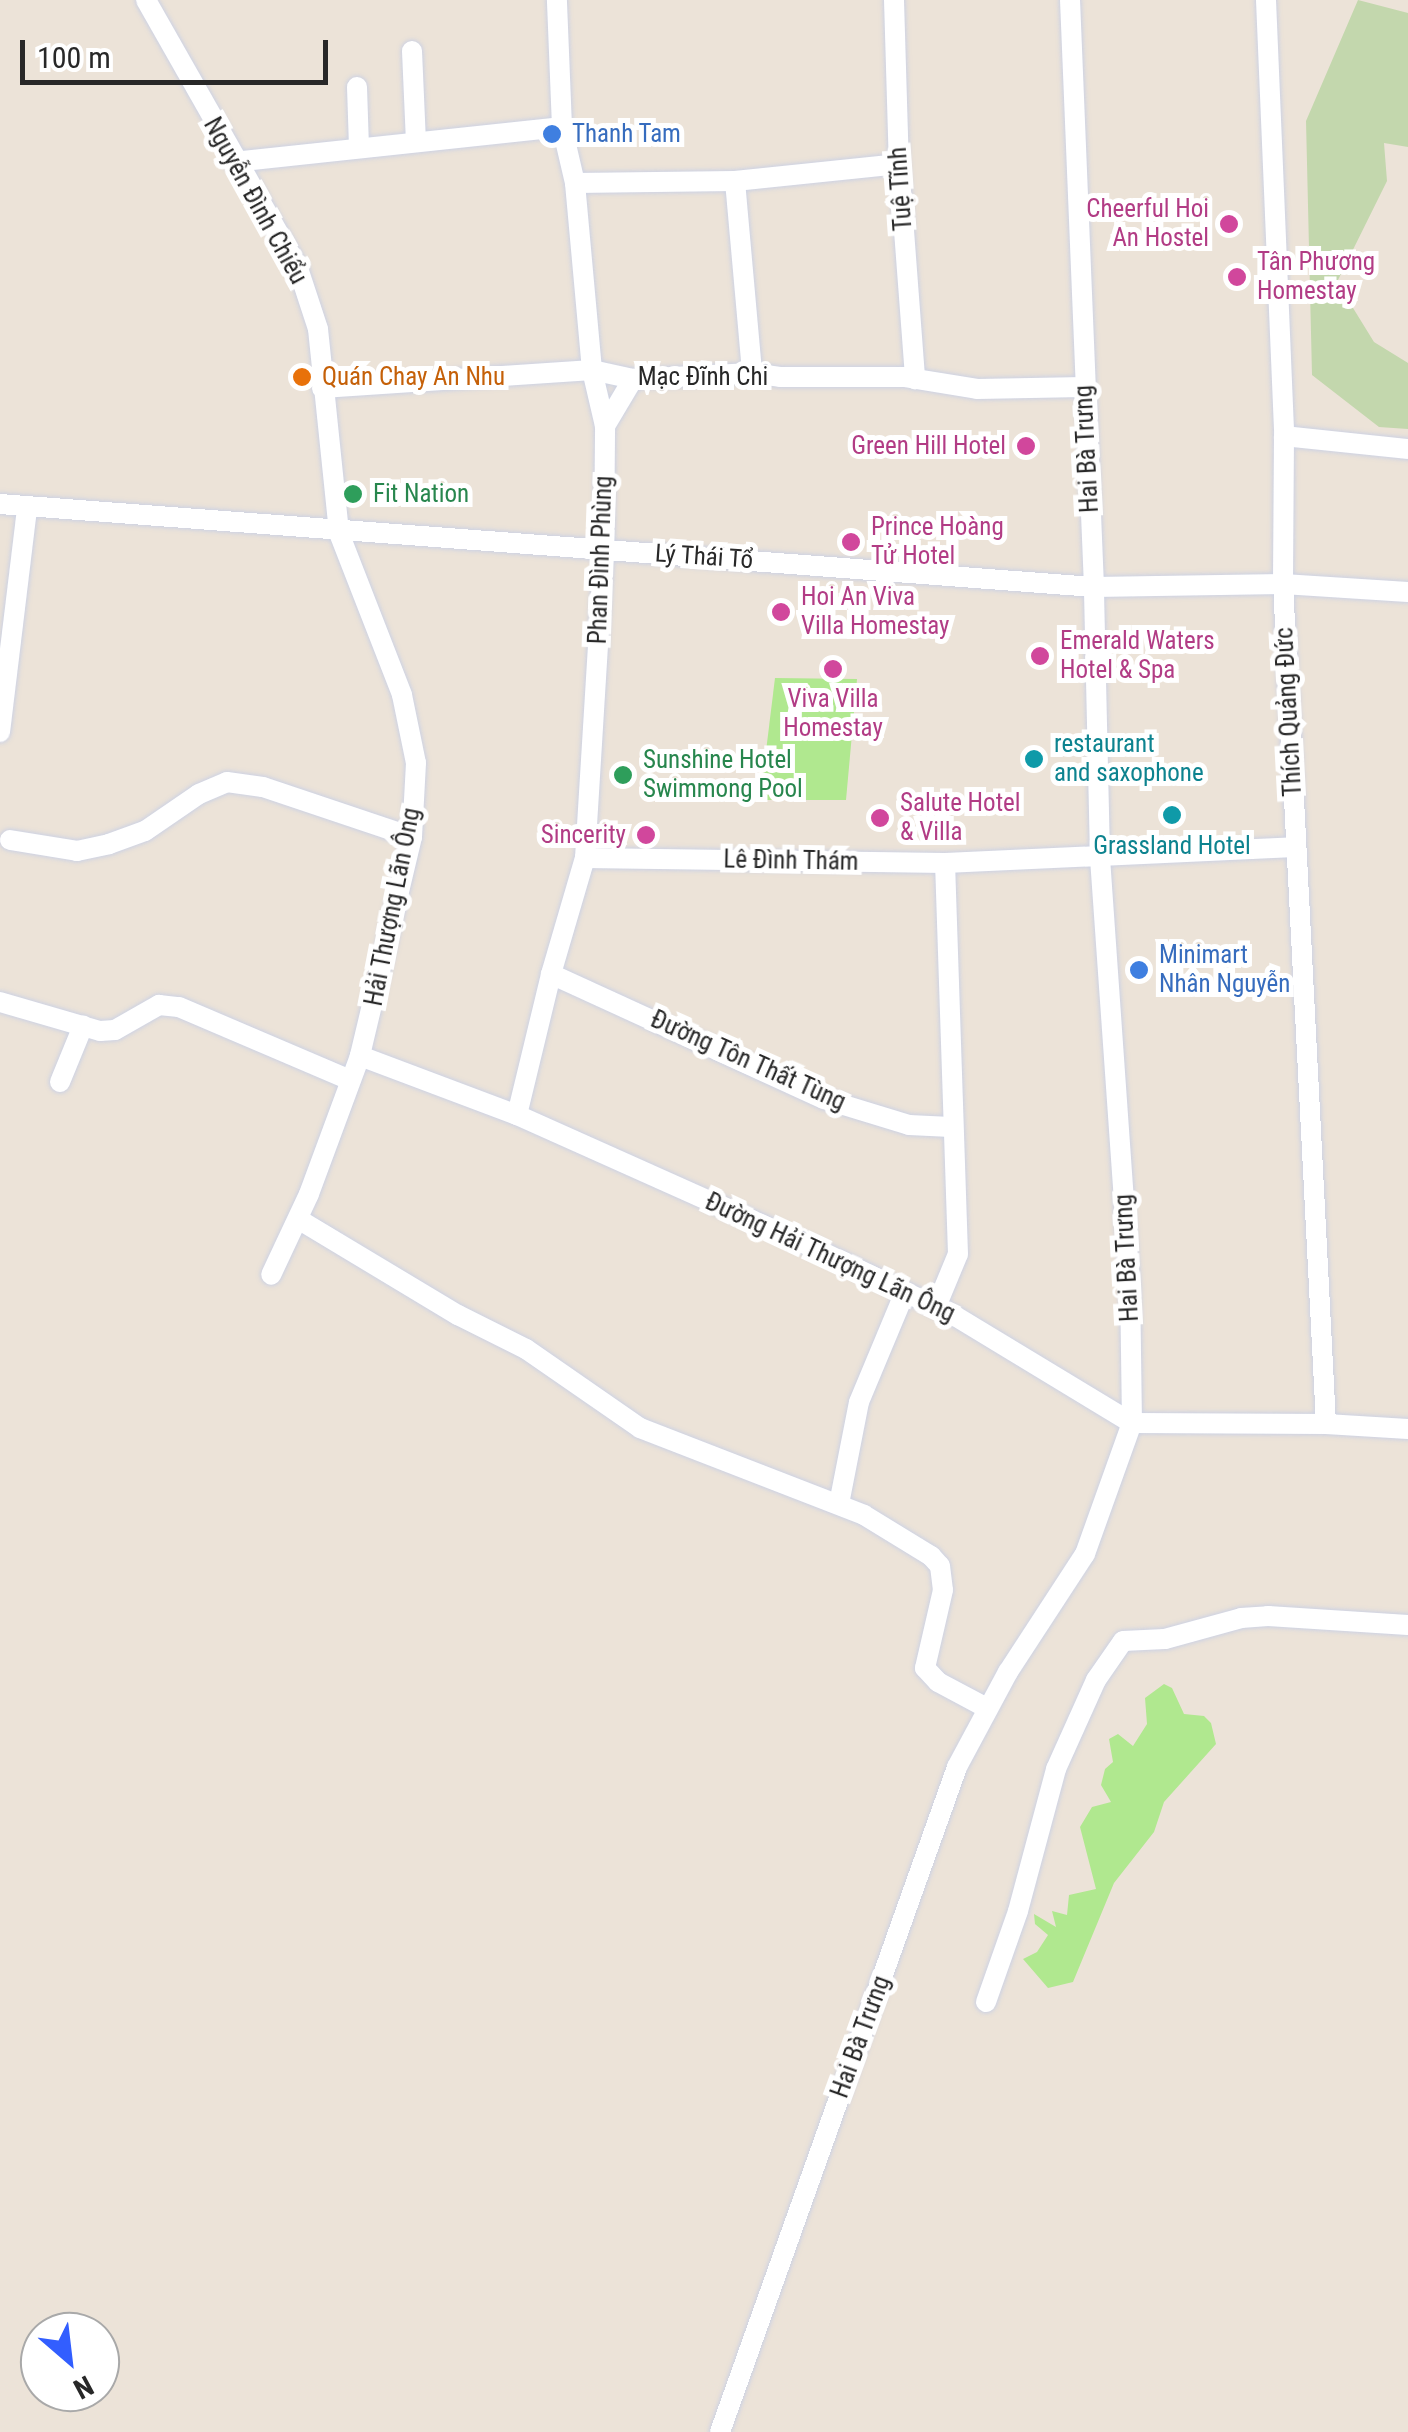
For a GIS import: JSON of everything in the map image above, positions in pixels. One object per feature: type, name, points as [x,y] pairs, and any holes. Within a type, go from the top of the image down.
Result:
[{"type":"street","name":"Nguyễn Đình Chiểu","points":[[146,0],[234,162],[298,268],[318,329],[338,533]]},
{"type":"street","name":"Phan Đình Phùng","points":[[517,1115],[551,974],[586,858],[604,549],[606,426],[592,370],[574,183],[562,127],[557,0]]},
{"type":"street","name":"Tuệ Tĩnh","points":[[894,0],[899,164],[916,378]]},
{"type":"street","name":"Hai Bà Trưng","points":[[720,2432],[957,1767],[987,1708],[1085,1554],[1132,1423],[1130,1287],[1100,856],[1094,587],[1070,0]]},
{"type":"street","name":"Thích Quảng Đức","points":[[1266,0],[1284,436],[1283,584],[1326,1424]]},
{"type":"street","points":[[412,51],[416,142]]},
{"type":"street","points":[[356,87],[359,148]]},
{"type":"street","points":[[234,162],[562,127]]},
{"type":"street","points":[[574,183],[736,181],[899,164]]},
{"type":"street","points":[[736,181],[752,372]]},
{"type":"street","name":"Mạc Đĩnh Chi","points":[[322,388],[592,370],[633,379],[752,372],[780,377],[916,378],[977,389],[1084,387]]},
{"type":"street","points":[[606,426],[633,379]]},
{"type":"street","points":[[1284,436],[1408,449]]},
{"type":"street","name":"Lý Thái Tổ","points":[[0,504],[338,533],[1094,587],[1283,584],[1408,592]]},
{"type":"street","points":[[0,732],[27,509]]},
{"type":"street","name":"Hải Thượng Lãn Ông","points":[[272,1274],[298,1218],[360,1056],[412,837],[416,762],[402,695],[338,533]]},
{"type":"street","points":[[10,840],[78,851],[109,844],[145,830],[198,794],[227,782],[262,788],[412,837]]},
{"type":"street","name":"Lê Đình Thám","points":[[586,858],[945,864],[1295,847]]},
{"type":"street","points":[[936,1307],[958,1254],[945,864]]},
{"type":"street","name":"Đường Tôn Thất Tùng","points":[[551,974],[824,1098],[909,1125],[951,1127]]},
{"type":"street","points":[[0,1002],[83,1026],[115,1030],[160,1005],[180,1007],[348,1079]]},
{"type":"street","points":[[60,1082],[83,1026]]},
{"type":"street","name":"Đường Hải Thượng Lãn Ông","points":[[360,1056],[517,1115],[905,1292],[1132,1423]]},
{"type":"street","points":[[298,1218],[458,1315],[526,1348],[640,1428],[864,1515],[940,1566],[943,1590],[925,1668],[938,1682],[987,1708]]},
{"type":"street","points":[[838,1504],[859,1402],[905,1292]]},
{"type":"street","points":[[1132,1423],[1326,1424],[1408,1429]]},
{"type":"street","points":[[986,2002],[1018,1911],[1056,1769],[1096,1680],[1123,1642],[1165,1639],[1241,1618],[1268,1616],[1408,1624]]},
{"type":"green space","points":[[1358,0],[1408,13],[1408,147],[1384,143],[1387,181],[1337,282],[1374,342],[1408,363],[1408,429],[1379,427],[1312,375],[1306,121]]},
{"type":"green space","points":[[775,678],[857,679],[846,800],[760,800]]},
{"type":"green space","points":[[1164,1684],[1172,1688],[1184,1714],[1204,1716],[1211,1723],[1216,1744],[1164,1802],[1154,1832],[1114,1883],[1073,1982],[1048,1988],[1023,1959],[1037,1952],[1048,1935],[1035,1924],[1034,1914],[1056,1927],[1052,1911],[1067,1915],[1069,1895],[1096,1889],[1080,1827],[1092,1807],[1111,1802],[1101,1785],[1105,1769],[1113,1762],[1109,1739],[1118,1734],[1133,1746],[1147,1724],[1145,1698]]},
{"type":"place","name":"Thanh Tam","points":[[552,134]]},
{"type":"place","name":"Cheerful Hoi An Hostel","points":[[1229,224]]},
{"type":"place","name":"Tân Phương Homestay","points":[[1237,277]]},
{"type":"place","name":"Quán Chay An Nhu","points":[[302,377]]},
{"type":"place","name":"Green Hill Hotel","points":[[1026,446]]},
{"type":"place","name":"Fit Nation","points":[[353,494]]},
{"type":"place","name":"Prince Hoàng Tử Hotel","points":[[851,542]]},
{"type":"place","name":"Hoi An Viva Villa Homestay","points":[[781,612]]},
{"type":"place","name":"Emerald Waters Hotel & Spa","points":[[1040,656]]},
{"type":"place","name":"Viva Villa Homestay","points":[[833,669]]},
{"type":"place","name":"restaurant and saxophone","points":[[1034,759]]},
{"type":"place","name":"Sunshine Hotel Swimmong Pool","points":[[623,775]]},
{"type":"place","name":"Grassland Hotel","points":[[1172,815]]},
{"type":"place","name":"Salute Hotel & Villa","points":[[880,818]]},
{"type":"place","name":"Sincerity","points":[[646,835]]},
{"type":"place","name":"Minimart Nhân Nguyễn","points":[[1139,970]]}]
